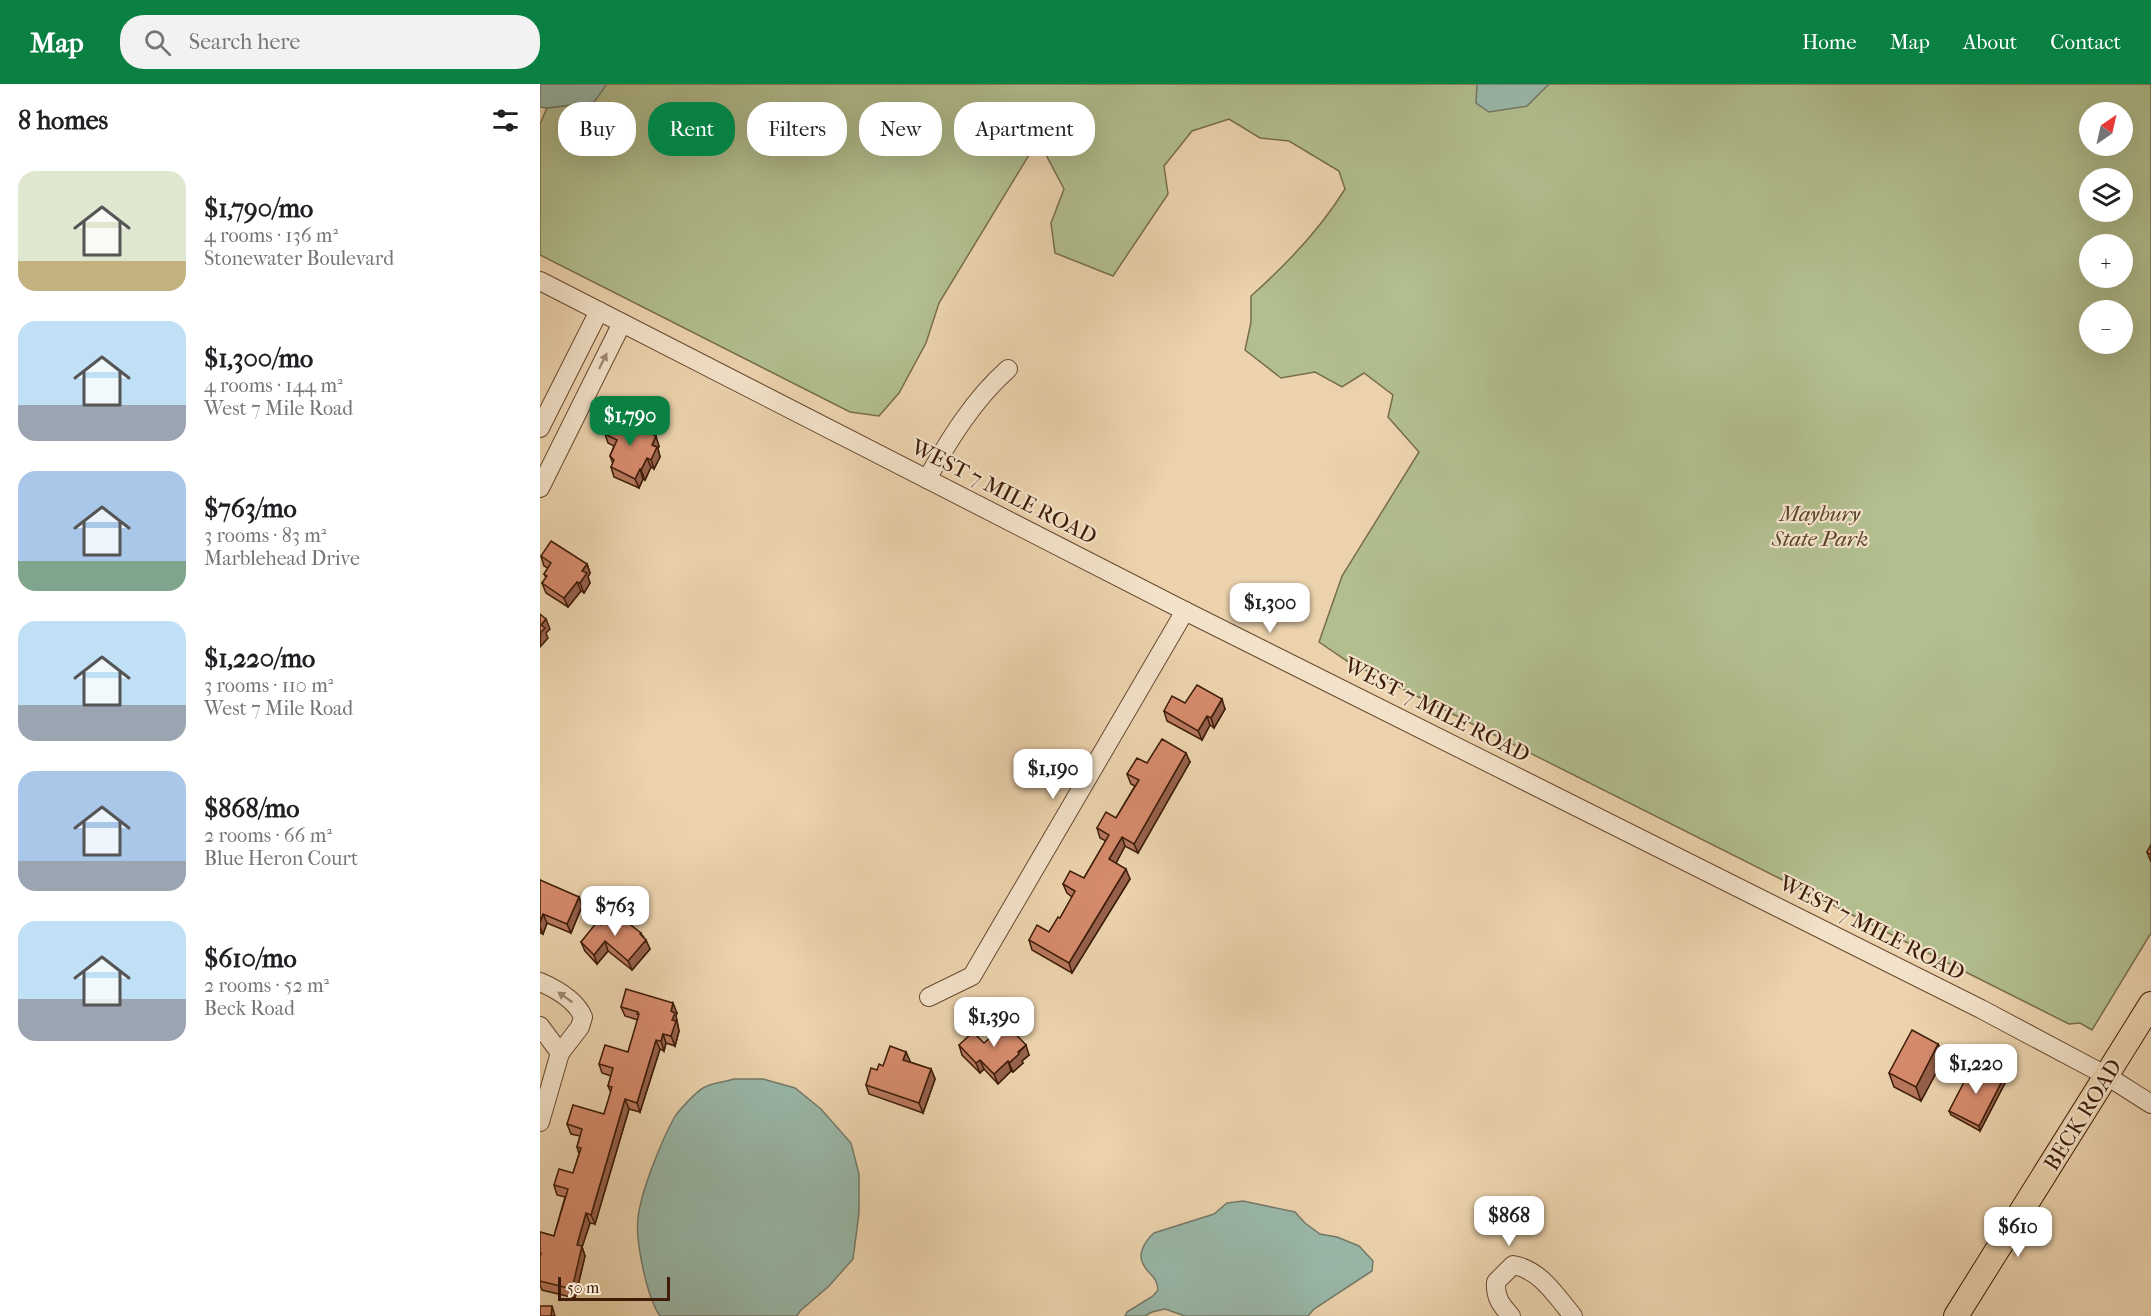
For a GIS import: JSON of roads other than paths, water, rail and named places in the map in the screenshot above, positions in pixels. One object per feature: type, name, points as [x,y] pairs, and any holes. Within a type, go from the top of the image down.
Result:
[{"type":"main road","name":"BECK ROAD","points":[[1956,1316],[2151,1004]]},
{"type":"street","name":"WEST 7 MILE ROAD","points":[[540,281],[1185,611],[1981,1009],[2107,1076],[2151,1104]]},
{"type":"street","points":[[540,428],[599,311]]},
{"type":"street","points":[[540,488],[622,323]]},
{"type":"street","points":[[927,479],[939,457],[988,386],[1008,369]]},
{"type":"street","points":[[929,997],[972,976],[1185,611]]},
{"type":"street","points":[[540,982],[566,997],[579,1008],[583,1017],[580,1027],[560,1053],[540,1122]]},
{"type":"street","points":[[540,1026],[560,1053]]},
{"type":"street","points":[[1511,1316],[1499,1303],[1495,1292],[1496,1282],[1514,1265],[1525,1267],[1538,1275],[1573,1316]]},
{"type":"park label","name":"Maybury State Park","points":[[1820,527]]}]
